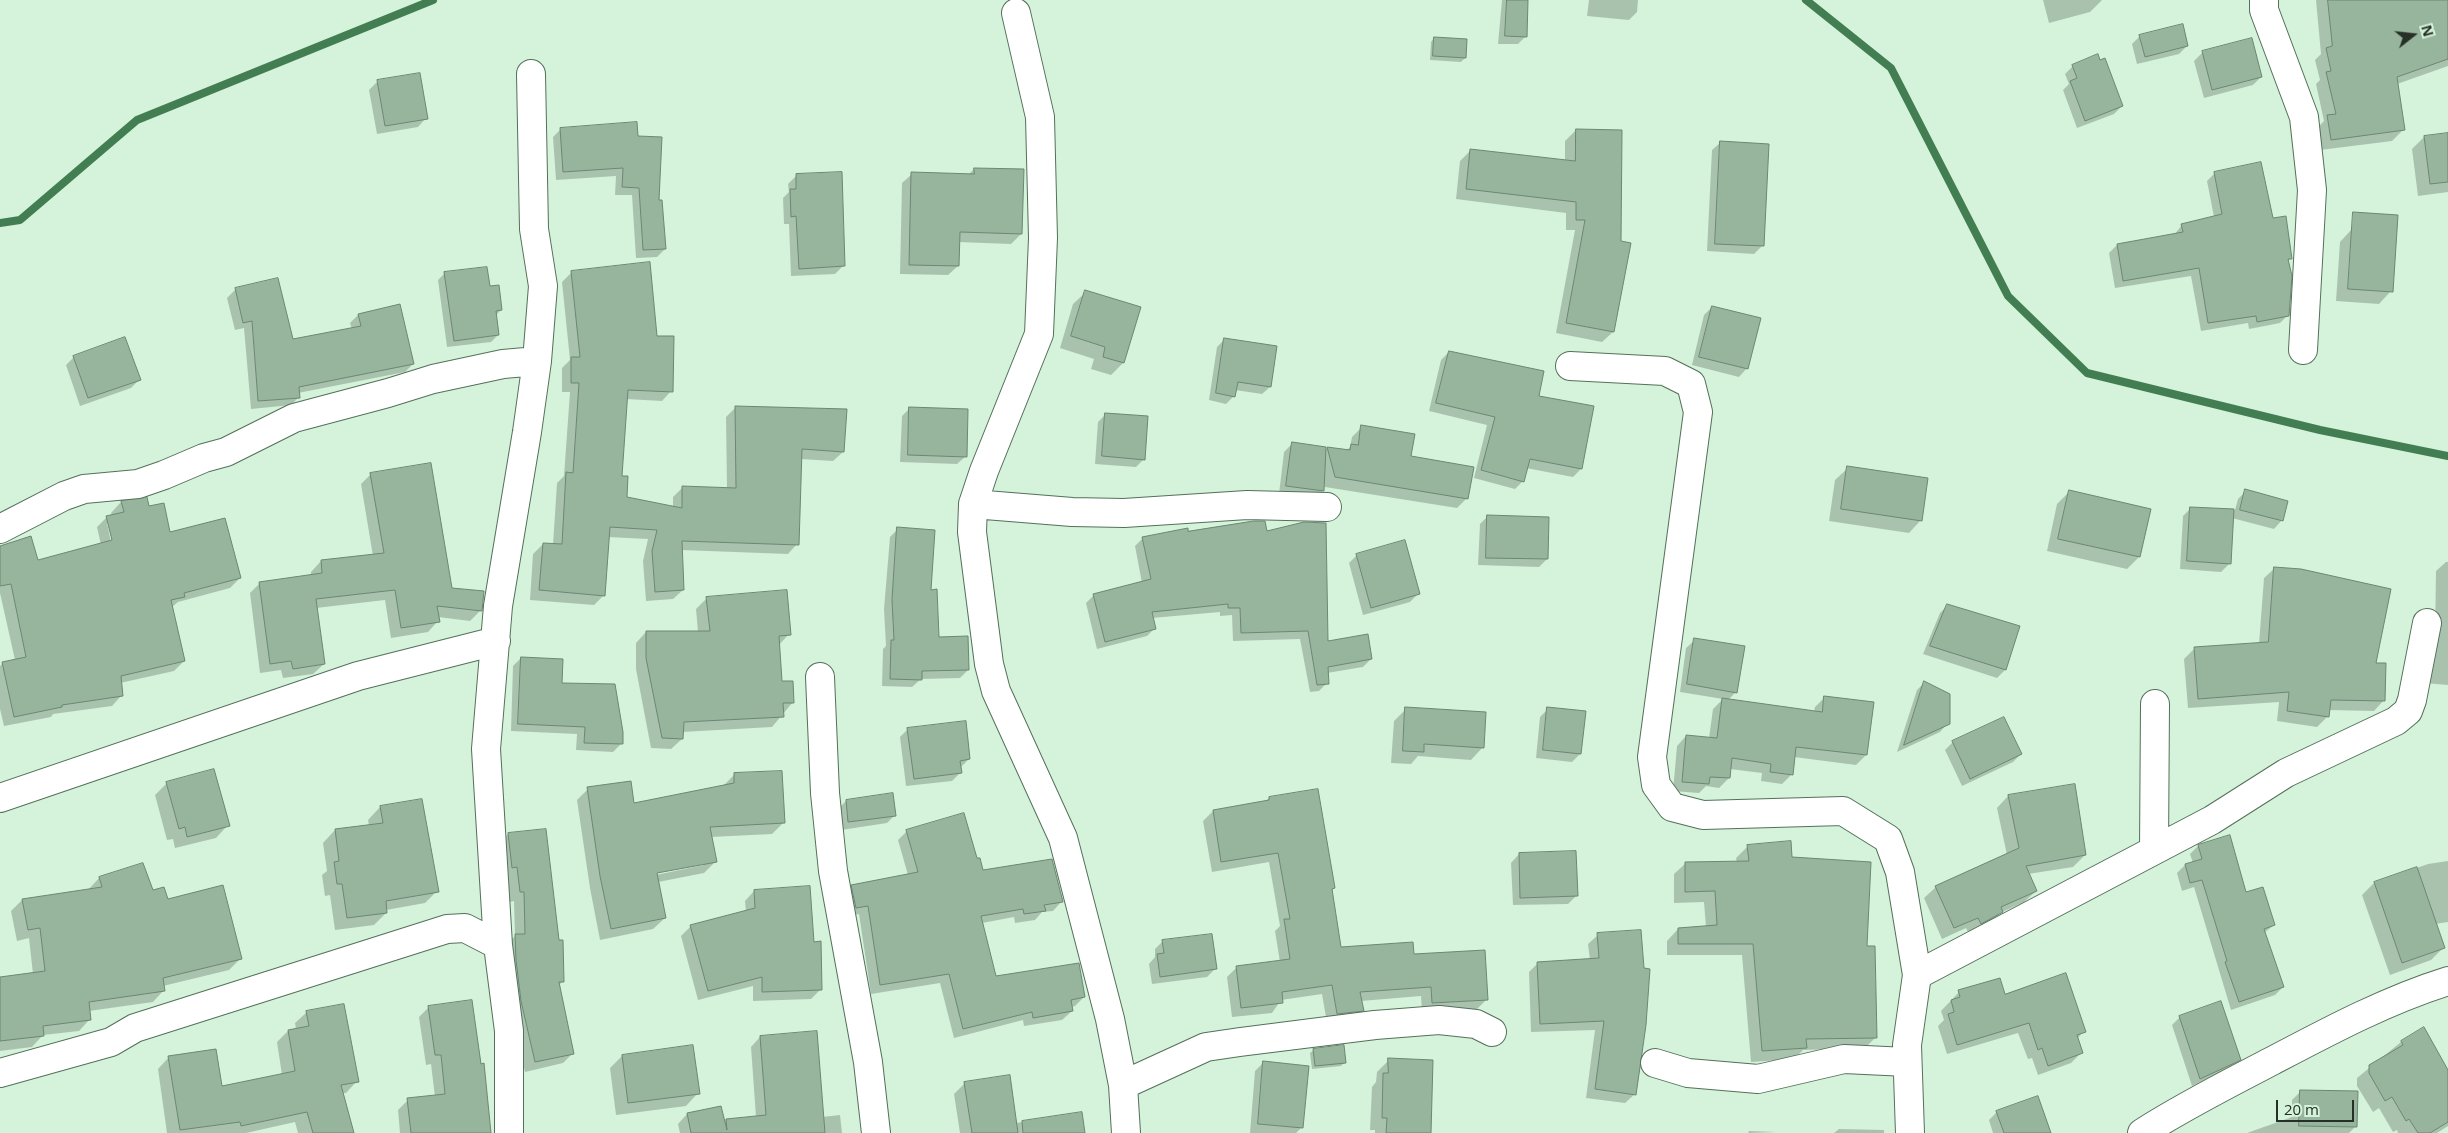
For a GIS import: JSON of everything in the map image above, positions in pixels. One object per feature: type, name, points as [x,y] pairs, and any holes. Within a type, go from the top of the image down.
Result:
[{"type":"street","points":[[2264,0],[2264,10],[2304,117],[2312,190],[2303,350]]},
{"type":"street","points":[[1016,13],[1040,117],[1043,238],[1039,334],[984,471],[973,504],[972,532],[989,664],[996,691],[1063,838],[1110,1019],[1123,1085],[1126,1133]]},
{"type":"street","points":[[510,1133],[509,1031],[498,944],[486,749],[498,606],[537,361],[543,286],[534,229],[531,74]]},
{"type":"street","points":[[0,529],[64,496],[84,489],[138,484],[204,458],[226,452],[294,418],[388,393],[432,379],[503,364],[537,361]]},
{"type":"street","points":[[1570,366],[1665,371],[1692,384],[1698,412],[1652,756],[1656,785],[1672,807],[1703,815],[1843,812],[1888,838],[1900,872],[1916,974],[1907,1045],[1910,1133]]},
{"type":"street","points":[[973,504],[1072,512],[1124,513],[1247,505],[1326,507]]},
{"type":"street","points":[[1916,974],[2212,820],[2286,774],[2396,721],[2408,711],[2427,623]]},
{"type":"street","points":[[0,798],[358,676],[496,641]]},
{"type":"street","points":[[820,677],[825,793],[833,872],[868,1062],[876,1133]]},
{"type":"street","points":[[2154,850],[2155,704]]},
{"type":"street","points":[[0,1073],[110,1042],[135,1028],[447,929],[465,928],[498,944]]},
{"type":"street","points":[[2144,1133],[2178,1110],[2302,1045],[2413,992],[2448,980]]},
{"type":"street","points":[[1123,1085],[1206,1047],[1240,1042],[1375,1025],[1440,1020],[1476,1024],[1492,1032]]},
{"type":"street","points":[[1655,1063],[1688,1073],[1758,1079],[1844,1059],[1908,1062]]},
{"type":"building","points":[[1507,0],[1528,0],[1527,37],[1505,36]]},
{"type":"building","points":[[2328,0],[2448,0],[2448,59],[2397,77],[2405,130],[2331,140],[2327,115],[2336,114],[2326,72],[2331,71],[2326,48],[2332,46]]},
{"type":"building","points":[[2183,24],[2188,46],[2145,57],[2139,35]]},
{"type":"building","points":[[1434,37],[1467,39],[1466,58],[1433,56]]},
{"type":"building","points":[[2252,38],[2262,77],[2212,90],[2202,51]]},
{"type":"building","points":[[2098,54],[2100,60],[2105,58],[2123,106],[2085,121],[2070,81],[2077,78],[2072,65]]},
{"type":"building","points":[[420,73],[428,119],[385,126],[377,80]]},
{"type":"building","points":[[637,122],[638,136],[662,137],[659,200],[662,200],[666,249],[643,250],[639,188],[622,187],[623,168],[563,172],[560,128]]},
{"type":"building","points":[[1576,129],[1622,130],[1621,241],[1631,243],[1614,332],[1566,323],[1585,220],[1576,220],[1576,202],[1466,189],[1470,149],[1575,161]]},
{"type":"building","points":[[2448,133],[2448,182],[2430,184],[2424,136]]},
{"type":"building","points":[[1720,141],[1769,144],[1764,246],[1715,244]]},
{"type":"building","points":[[2261,162],[2273,218],[2286,216],[2292,259],[2288,259],[2292,276],[2289,316],[2257,322],[2256,316],[2208,323],[2199,268],[2123,281],[2117,244],[2183,232],[2181,224],[2222,214],[2214,172]]},
{"type":"building","points":[[974,168],[1024,169],[1022,234],[960,232],[959,266],[909,265],[911,172],[974,174]]},
{"type":"building","points":[[842,172],[845,266],[799,269],[796,216],[791,217],[790,189],[796,189],[796,174]]},
{"type":"building","points":[[2353,212],[2398,215],[2393,292],[2348,289]]},
{"type":"building","points":[[650,262],[657,336],[674,336],[673,392],[628,390],[622,476],[628,476],[627,497],[682,508],[682,486],[736,488],[735,406],[847,409],[844,452],[802,449],[799,545],[682,541],[684,590],[655,592],[652,551],[657,530],[610,527],[605,596],[539,590],[543,543],[562,544],[566,472],[573,473],[579,383],[571,383],[571,357],[580,357],[571,271]]},
{"type":"building","points":[[487,267],[490,286],[499,285],[502,310],[496,311],[499,335],[454,341],[444,272]]},
{"type":"building","points":[[278,278],[293,339],[361,326],[358,314],[400,304],[414,364],[299,387],[300,398],[258,401],[252,321],[243,323],[235,288]]},
{"type":"building","points":[[1085,290],[1141,307],[1124,363],[1103,357],[1105,347],[1071,336]]},
{"type":"building","points":[[1712,306],[1761,318],[1748,369],[1699,357]]},
{"type":"building","points":[[125,337],[141,380],[88,398],[73,356]]},
{"type":"building","points":[[1224,338],[1277,346],[1271,387],[1238,382],[1235,397],[1216,393]]},
{"type":"building","points":[[1449,351],[1544,371],[1539,396],[1594,406],[1582,469],[1530,459],[1524,482],[1481,470],[1495,417],[1436,403]]},
{"type":"building","points":[[909,407],[968,409],[967,457],[908,455]]},
{"type":"building","points":[[1105,413],[1148,416],[1145,460],[1102,456]]},
{"type":"building","points":[[1361,425],[1415,434],[1411,456],[1474,467],[1468,499],[1335,477],[1327,447],[1350,450],[1351,444],[1358,445]]},
{"type":"building","points":[[1292,442],[1326,447],[1324,491],[1286,486]]},
{"type":"building","points":[[431,463],[452,588],[484,591],[482,611],[437,606],[440,622],[401,628],[395,590],[316,599],[325,664],[293,669],[291,661],[270,664],[259,582],[322,573],[321,560],[384,553],[370,473]]},
{"type":"building","points":[[1847,466],[1928,478],[1922,521],[1841,509]]},
{"type":"building","points":[[2245,489],[2288,501],[2283,521],[2240,510]]},
{"type":"building","points":[[2069,490],[2151,509],[2140,557],[2058,539]]},
{"type":"building","points":[[147,497],[149,506],[164,503],[170,532],[225,518],[241,578],[184,593],[185,597],[171,600],[185,661],[121,676],[123,696],[62,705],[62,707],[14,717],[2,662],[26,657],[11,584],[0,586],[0,546],[31,536],[38,560],[112,540],[106,516],[124,512],[121,501]]},
{"type":"building","points":[[2190,507],[2234,509],[2231,564],[2187,561]]},
{"type":"building","points":[[1487,515],[1549,517],[1548,559],[1486,558]]},
{"type":"building","points":[[1265,521],[1267,531],[1304,522],[1326,523],[1328,641],[1368,634],[1372,659],[1328,667],[1329,684],[1317,685],[1308,631],[1241,633],[1240,608],[1228,608],[1228,604],[1152,612],[1156,629],[1105,642],[1093,594],[1151,579],[1142,537],[1188,528],[1188,531]]},
{"type":"building","points":[[897,527],[935,530],[931,590],[937,589],[939,637],[968,636],[969,670],[922,671],[922,680],[890,679],[891,640],[894,640],[892,600]]},
{"type":"building","points":[[1405,540],[1420,594],[1371,608],[1356,554]]},
{"type":"building","points":[[2274,567],[2301,569],[2391,589],[2376,663],[2386,663],[2385,701],[2331,700],[2329,717],[2287,711],[2289,692],[2198,699],[2194,647],[2268,642]]},
{"type":"building","points":[[787,590],[791,635],[779,636],[782,681],[793,681],[794,703],[783,703],[784,717],[684,722],[683,739],[662,738],[646,658],[646,631],[710,631],[706,597]]},
{"type":"building","points":[[1947,604],[2020,626],[2006,670],[1930,646]]},
{"type":"building","points":[[1694,638],[1745,646],[1737,693],[1687,684]]},
{"type":"building","points":[[521,657],[563,659],[562,683],[615,684],[623,732],[623,744],[584,743],[585,727],[518,724]]},
{"type":"building","points":[[1924,681],[1950,694],[1950,724],[1904,745]]},
{"type":"building","points":[[1824,696],[1874,702],[1867,755],[1796,747],[1793,775],[1770,772],[1771,764],[1732,758],[1730,778],[1710,777],[1709,784],[1682,782],[1686,735],[1717,738],[1722,698],[1822,712]]},
{"type":"building","points":[[1405,707],[1486,712],[1484,748],[1424,744],[1424,752],[1403,751]]},
{"type":"building","points":[[1547,707],[1586,711],[1581,754],[1543,750]]},
{"type":"building","points":[[2004,717],[2022,754],[1970,779],[1952,741]]},
{"type":"building","points":[[966,721],[970,759],[960,761],[962,773],[914,779],[907,728]]},
{"type":"building","points":[[214,769],[230,826],[187,837],[185,827],[179,829],[166,782]]},
{"type":"building","points":[[782,771],[785,823],[710,827],[717,862],[657,873],[666,918],[611,929],[600,876],[587,787],[631,781],[634,803],[734,783],[734,773]]},
{"type":"building","points":[[2075,784],[2086,855],[2026,866],[2037,891],[2001,907],[2003,912],[1981,924],[1978,918],[1954,928],[1935,886],[2019,848],[2008,795]]},
{"type":"building","points":[[1318,789],[1335,888],[1332,889],[1341,947],[1413,942],[1414,954],[1485,950],[1488,1000],[1432,1003],[1431,987],[1360,992],[1364,1011],[1337,1014],[1332,985],[1282,992],[1283,1003],[1241,1008],[1236,966],[1290,959],[1284,919],[1290,919],[1278,853],[1221,862],[1213,810],[1269,800],[1269,797]]},
{"type":"building","points":[[893,793],[896,816],[848,822],[846,800]]},
{"type":"building","points":[[422,799],[439,892],[386,901],[387,913],[347,918],[342,884],[337,884],[334,862],[339,861],[335,829],[383,823],[380,806]]},
{"type":"building","points":[[964,813],[977,858],[980,858],[983,870],[1052,859],[1063,902],[1044,905],[1046,911],[1024,914],[1023,909],[981,916],[996,976],[1079,963],[1085,997],[1071,1000],[1073,1011],[1033,1018],[1032,1012],[963,1029],[949,974],[880,985],[868,906],[856,908],[851,885],[918,872],[906,830]]},
{"type":"building","points":[[546,829],[559,940],[563,940],[564,982],[559,982],[574,1054],[535,1062],[521,1001],[516,960],[515,934],[525,934],[524,892],[520,892],[517,867],[512,868],[508,833]]},
{"type":"building","points":[[2230,835],[2246,892],[2263,887],[2275,925],[2264,929],[2284,987],[2239,1002],[2225,962],[2227,961],[2202,880],[2190,883],[2185,864],[2202,859],[2198,845]]},
{"type":"building","points":[[1791,841],[1792,857],[1871,862],[1867,946],[1875,946],[1877,1038],[1806,1039],[1807,1048],[1762,1051],[1753,944],[1678,944],[1678,928],[1717,925],[1715,891],[1685,892],[1685,862],[1749,861],[1747,845]]},
{"type":"building","points":[[1576,851],[1578,896],[1520,898],[1519,853]]},
{"type":"building","points":[[143,863],[153,890],[164,887],[168,899],[223,885],[242,959],[163,978],[165,991],[89,1002],[91,1020],[43,1026],[44,1036],[0,1041],[0,977],[45,971],[40,928],[28,930],[22,899],[102,887],[99,877]]},
{"type":"building","points":[[2417,867],[2445,948],[2402,963],[2374,882]]},
{"type":"building","points":[[810,886],[814,942],[821,941],[822,990],[762,992],[762,977],[708,991],[690,925],[755,908],[754,890]]},
{"type":"building","points":[[1641,930],[1644,968],[1650,969],[1646,1025],[1636,1095],[1595,1089],[1604,1021],[1540,1024],[1537,962],[1599,958],[1597,933]]},
{"type":"building","points":[[1212,934],[1217,969],[1160,977],[1157,954],[1164,953],[1162,940]]},
{"type":"building","points":[[2066,973],[2086,1032],[2077,1035],[2083,1053],[2048,1066],[2042,1048],[2038,1050],[2029,1023],[1957,1045],[1948,1014],[1954,1012],[1951,1000],[1960,997],[1958,990],[2000,978],[2005,994]]},
{"type":"building","points":[[472,1000],[481,1064],[484,1063],[491,1133],[411,1133],[407,1098],[445,1094],[441,1055],[435,1055],[428,1006]]},
{"type":"building","points":[[2221,1001],[2241,1060],[2200,1079],[2179,1016]]},
{"type":"building","points":[[344,1004],[359,1082],[341,1085],[354,1133],[313,1133],[307,1112],[241,1126],[240,1122],[180,1130],[168,1056],[216,1049],[222,1086],[295,1071],[288,1030],[309,1026],[306,1011]]},
{"type":"building","points":[[2424,1027],[2448,1070],[2448,1122],[2430,1133],[2418,1133],[2409,1119],[2406,1121],[2392,1097],[2385,1101],[2369,1073],[2369,1065],[2403,1045],[2401,1041]]},
{"type":"building","points":[[817,1031],[825,1133],[691,1133],[687,1113],[721,1106],[727,1130],[726,1119],[766,1115],[760,1036]]},
{"type":"building","points":[[693,1045],[700,1094],[628,1103],[622,1055]]},
{"type":"building","points":[[1344,1045],[1346,1063],[1315,1066],[1313,1049]]},
{"type":"building","points":[[1388,1058],[1433,1060],[1431,1133],[1386,1133],[1387,1118],[1382,1118],[1383,1073],[1388,1073]]},
{"type":"building","points":[[1263,1061],[1309,1066],[1303,1128],[1258,1124]]},
{"type":"building","points":[[1010,1075],[1018,1133],[972,1133],[964,1082]]},
{"type":"building","points":[[2300,1090],[2358,1091],[2357,1127],[2299,1126]]},
{"type":"building","points":[[2038,1096],[2051,1133],[2004,1133],[1996,1111]]},
{"type":"building","points":[[1082,1112],[1085,1133],[1023,1133],[1022,1121]]},
{"type":"waterway","points":[[0,223],[20,220],[137,120],[433,0]]},
{"type":"waterway","points":[[1806,0],[1891,68],[2008,296],[2087,373],[2320,430],[2448,456]]}]
